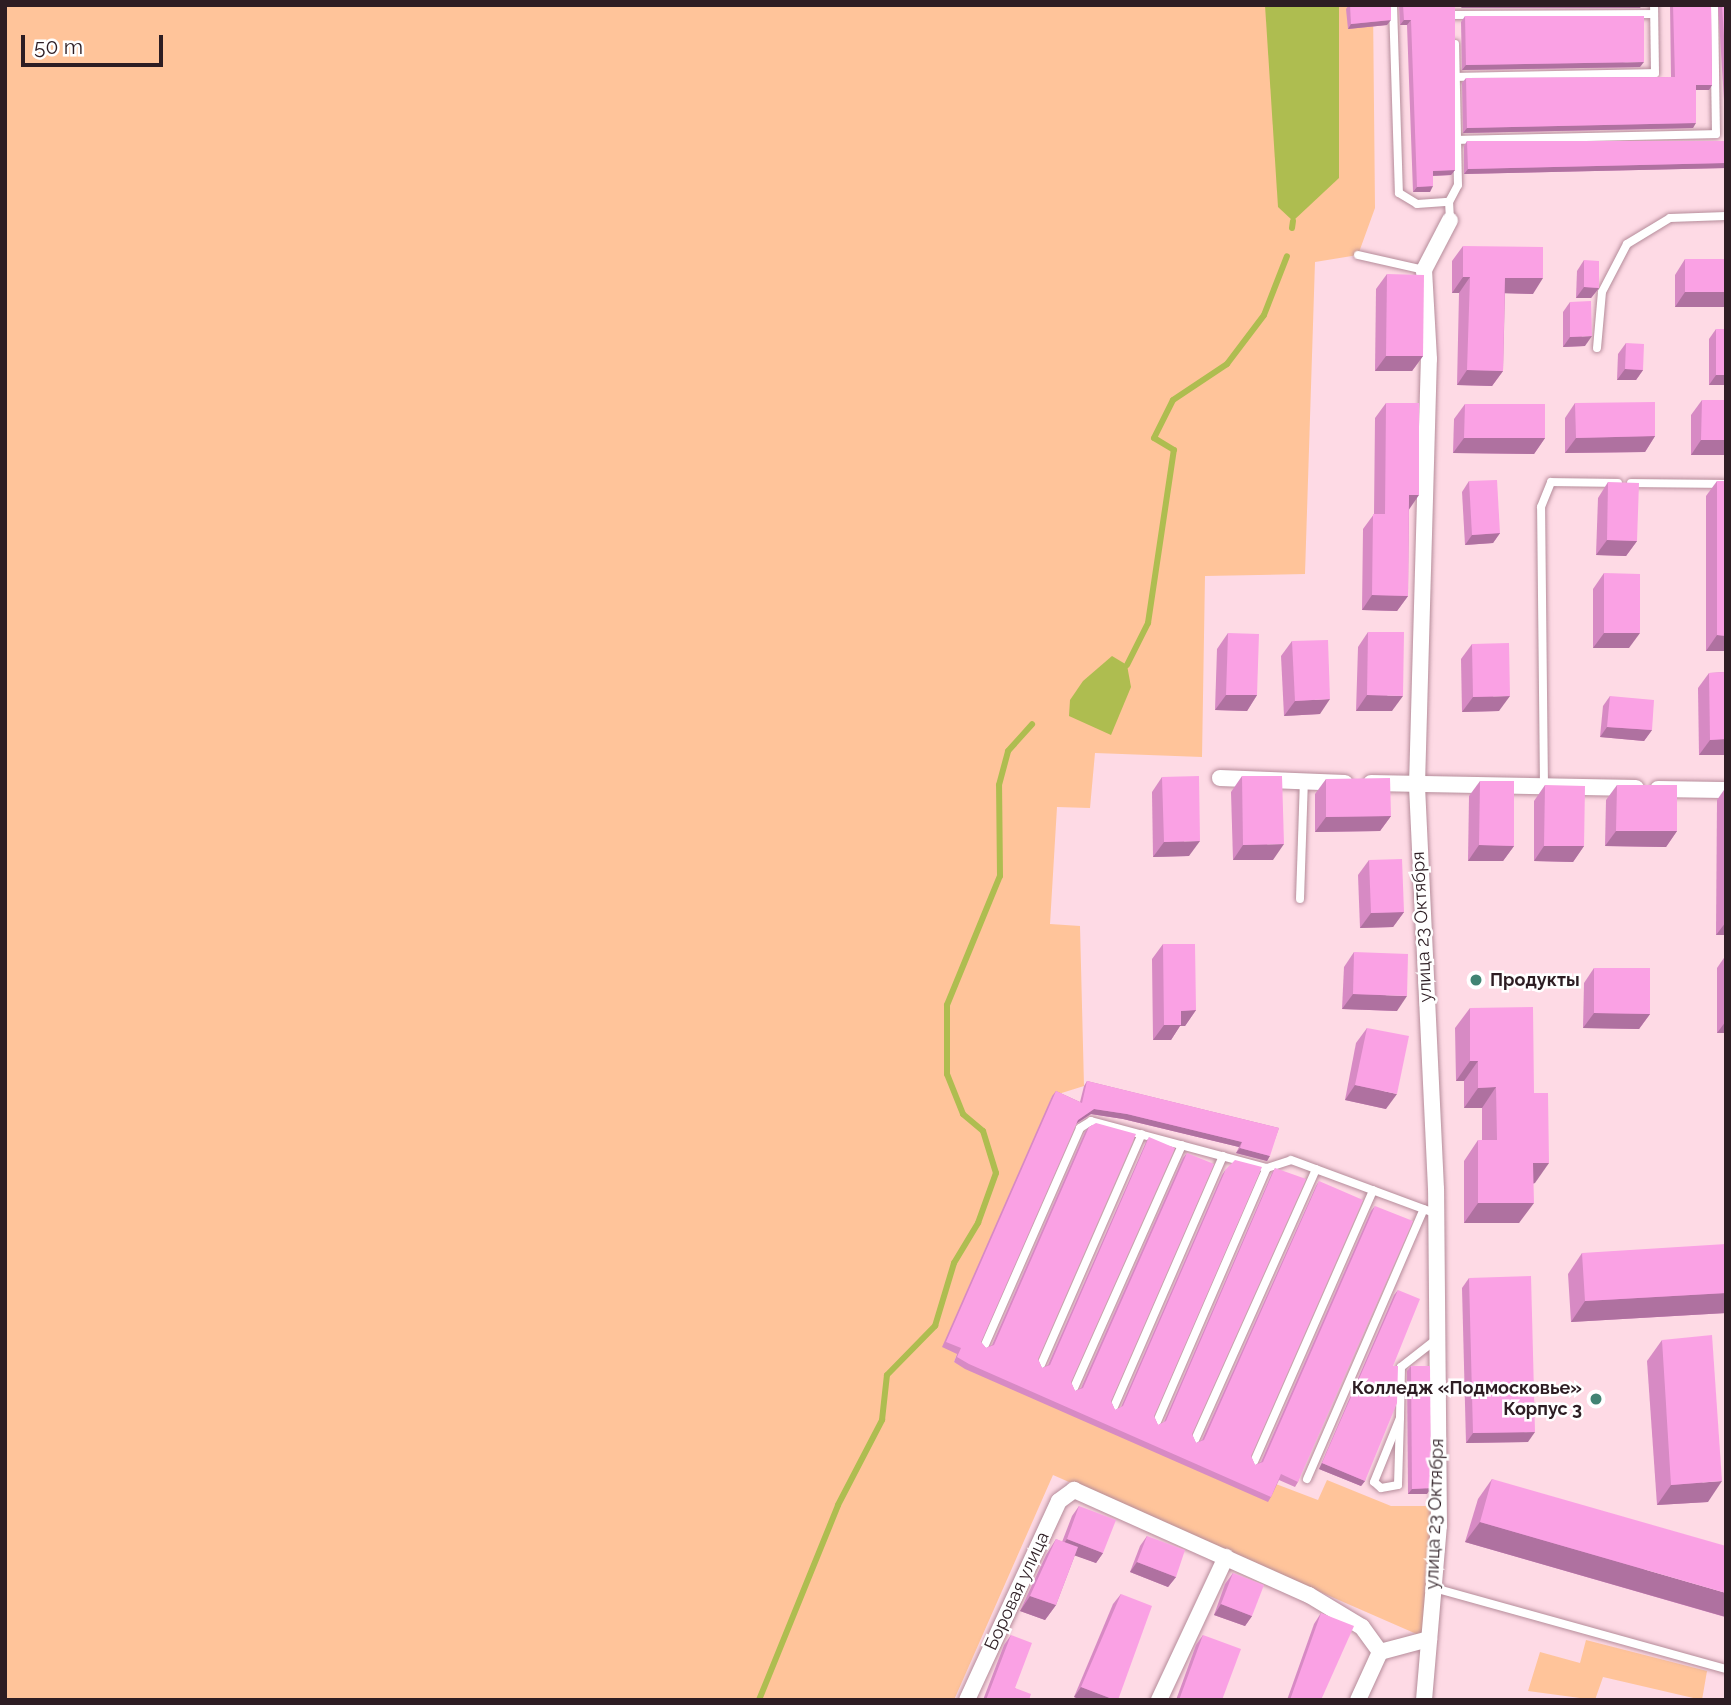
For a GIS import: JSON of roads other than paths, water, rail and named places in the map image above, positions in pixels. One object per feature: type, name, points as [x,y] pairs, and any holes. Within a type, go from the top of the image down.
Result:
[{"type":"street","points":[[1424,270],[1450,220]]},
{"type":"street","name":"улица 23 Октября","points":[[1424,270],[1429,359],[1417,785],[1431,1211],[1438,1338],[1434,1588],[1424,1700]]},
{"type":"street","points":[[1220,778],[1417,785],[1726,790]]},
{"type":"street","name":"Боровая улица","points":[[967,1700],[1059,1501],[1074,1490],[1226,1557]]},
{"type":"street","points":[[1159,1700],[1226,1557],[1362,1627],[1380,1652]]},
{"type":"street","points":[[1380,1652],[1429,1639]]},
{"type":"street","points":[[1358,1700],[1380,1652]]},
{"type":"lane","points":[[1393,5],[1399,193],[1417,204],[1449,202]]},
{"type":"lane","points":[[1450,220],[1449,202],[1458,186],[1454,5]]},
{"type":"lane","points":[[1457,139],[1716,134],[1714,5]]},
{"type":"lane","points":[[1454,15],[1654,9],[1655,73],[1455,77]]},
{"type":"lane","points":[[1597,348],[1602,292],[1627,244],[1670,218],[1726,216]]},
{"type":"lane","points":[[1358,255],[1424,270]]},
{"type":"lane","points":[[1544,787],[1541,507],[1551,482],[1726,484]]},
{"type":"lane","points":[[1300,899],[1304,781]]},
{"type":"lane","points":[[984,1347],[1080,1128],[1091,1121],[1267,1168],[1291,1160],[1431,1211],[1307,1479]]},
{"type":"lane","points":[[1040,1367],[1142,1134]]},
{"type":"lane","points":[[1073,1390],[1182,1145]]},
{"type":"lane","points":[[1113,1409],[1223,1156]]},
{"type":"lane","points":[[1156,1424],[1267,1168]]},
{"type":"lane","points":[[1194,1442],[1316,1169]]},
{"type":"lane","points":[[1254,1464],[1373,1190]]},
{"type":"lane","points":[[1400,1418],[1374,1480],[1381,1488],[1398,1485],[1400,1418],[1401,1367],[1438,1338]]},
{"type":"lane","points":[[1434,1588],[1726,1669]]},
{"type":"waterway","points":[[1292,228],[1293,221]]},
{"type":"waterway","points":[[1127,665],[1148,623],[1174,450],[1154,438],[1173,400],[1227,364],[1264,315],[1287,256]]},
{"type":"waterway","points":[[759,1700],[838,1505],[882,1420],[887,1375],[935,1326],[954,1263],[978,1223],[996,1173],[983,1131],[963,1114],[947,1074],[947,1005],[1000,876],[999,785],[1008,751],[1032,724]]},
{"type":"place","name":"Продукты","points":[[1476,980]]},
{"type":"place","name":"Колледж «Подмосковье» Корпус 3","points":[[1596,1399]]}]
